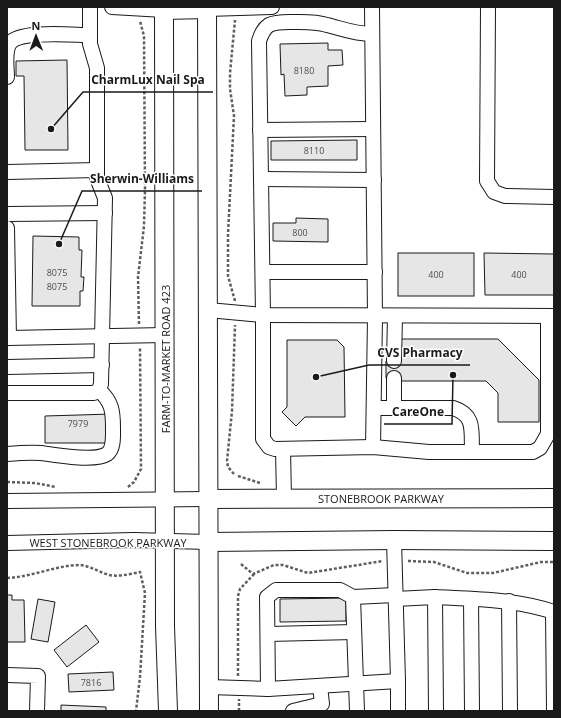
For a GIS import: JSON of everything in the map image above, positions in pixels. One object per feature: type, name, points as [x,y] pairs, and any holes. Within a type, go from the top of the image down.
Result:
[{"type":"main road","points":[[164,8],[206,8],[209,711]]},
{"type":"main road","name":"FARM-TO-MARKET ROAD 423","points":[[164,8],[166,500],[165,626],[168,711]]},
{"type":"main road","name":"STONEBROOK PARKWAY","points":[[208,499],[554,498]]},
{"type":"main road","points":[[208,542],[394,540],[554,541]]},
{"type":"street","points":[[7,393],[94,393],[99,390],[101,384],[105,198],[97,178],[97,68],[90,44],[90,7]]},
{"type":"street","points":[[112,7],[164,8]]},
{"type":"street","points":[[206,8],[272,7]]},
{"type":"street","points":[[372,7],[375,272],[373,447]]},
{"type":"street","points":[[488,7],[487,181],[494,192],[505,196],[554,197]]},
{"type":"street","points":[[208,310],[263,315],[375,317],[551,316],[548,434],[545,442],[540,448],[533,452],[428,452],[373,447],[283,449],[269,447],[262,439],[263,315],[263,272],[259,41],[262,31],[268,26],[277,22],[313,22],[328,25],[344,31],[372,34]]},
{"type":"street","points":[[7,77],[7,50],[10,43],[16,38],[28,35],[90,35]]},
{"type":"street","points":[[260,130],[373,129]]},
{"type":"street","points":[[7,172],[97,170]]},
{"type":"street","points":[[261,179],[374,180]]},
{"type":"street","points":[[7,214],[105,214]]},
{"type":"street","points":[[7,228],[8,338],[165,335]]},
{"type":"street","points":[[263,272],[375,272]]},
{"type":"street","points":[[394,361],[395,317]]},
{"type":"street","points":[[7,367],[102,365]]},
{"type":"street","points":[[394,378],[394,408]]},
{"type":"street","points":[[7,454],[41,453],[63,457],[99,457],[107,454],[113,441],[113,409],[106,397],[99,390]]},
{"type":"street","points":[[374,408],[453,408],[461,410],[467,414],[471,422],[472,452]]},
{"type":"street","points":[[283,449],[284,498]]},
{"type":"street","points":[[7,501],[208,499]]},
{"type":"street","points":[[394,540],[398,711]]},
{"type":"street","name":"WEST STONEBROOK PARKWAY","points":[[7,543],[166,541],[208,542]]},
{"type":"street","points":[[268,689],[267,597],[276,590],[340,590],[353,597],[435,597],[509,601],[553,612],[554,711]]},
{"type":"street","points":[[353,597],[357,711]]},
{"type":"street","points":[[435,597],[436,711]]},
{"type":"street","points":[[471,599],[472,711]]},
{"type":"street","points":[[509,601],[510,711]]},
{"type":"street","points":[[268,634],[354,632]]},
{"type":"street","points":[[7,675],[38,676],[37,711]]},
{"type":"street","points":[[208,687],[268,689],[398,681]]},
{"type":"street","points":[[293,711],[322,708],[320,686]]},
{"type":"path","points":[[134,482],[141,469],[138,277],[144,226],[145,190],[144,36],[140,19],[140,8]]},
{"type":"path","points":[[234,474],[228,467],[227,461],[232,411],[236,313],[235,297],[228,276],[230,174],[234,116],[230,89],[230,73],[236,30],[235,15]]},
{"type":"path","points":[[239,711],[236,641],[238,596],[240,589],[254,574],[241,564]]},
{"type":"path","points":[[7,578],[40,574],[68,566],[82,565],[110,575],[120,576],[140,572],[145,593],[140,677],[136,711]]},
{"type":"building","points":[[328,43],[328,50],[342,50],[343,65],[328,66],[328,86],[307,87],[307,95],[285,96],[284,74],[281,75],[280,44]]},
{"type":"building","points":[[67,60],[68,150],[25,150],[24,76],[16,76],[16,61]]},
{"type":"building","points":[[357,140],[357,160],[271,160],[271,141]]},
{"type":"building","points":[[296,218],[328,219],[328,242],[273,241],[273,223],[296,223]]},
{"type":"building","points":[[33,236],[79,237],[79,250],[82,250],[81,277],[84,277],[83,291],[80,291],[80,306],[32,306]]},
{"type":"building","points":[[398,253],[474,253],[474,296],[398,296]]},
{"type":"building","points":[[484,253],[554,254],[554,295],[485,295]]},
{"type":"building","points":[[401,339],[498,339],[539,380],[539,422],[498,422],[498,393],[486,381],[401,381],[401,378],[386,378],[386,361],[401,361]]},
{"type":"building","points":[[287,340],[337,340],[344,347],[345,417],[305,417],[296,426],[282,412],[287,407]]},
{"type":"building","points":[[112,414],[109,443],[45,443],[45,416]]},
{"type":"building","points":[[7,595],[12,595],[12,600],[24,600],[25,642],[7,642]]},
{"type":"building","points":[[346,598],[346,621],[280,622],[280,599]]},
{"type":"building","points":[[38,599],[55,602],[48,642],[31,639]]},
{"type":"building","points":[[86,625],[99,642],[67,667],[54,650]]},
{"type":"building","points":[[113,672],[114,690],[69,692],[68,674]]},
{"type":"building","points":[[61,705],[106,707],[106,711],[61,711]]},
{"type":"place","name":"CharmLux Nail Spa","points":[[51,129]]},
{"type":"place","name":"Sherwin-Williams","points":[[59,244]]},
{"type":"place","name":"CareOne","points":[[453,375]]},
{"type":"place","name":"CVS Pharmacy","points":[[316,377]]}]
